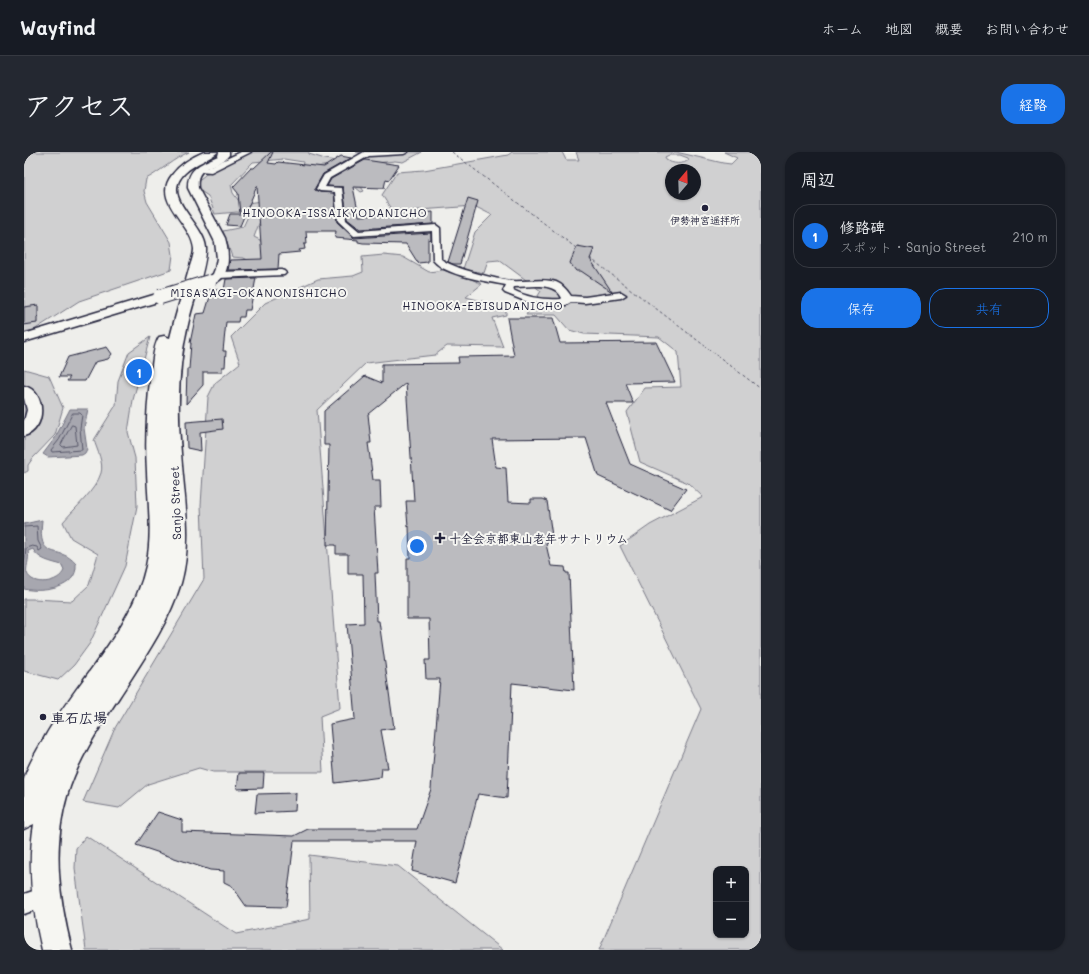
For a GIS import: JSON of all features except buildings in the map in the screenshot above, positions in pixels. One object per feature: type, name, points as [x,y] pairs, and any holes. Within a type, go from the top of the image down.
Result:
[{"type":"main road","name":"Sanjo Street","points":[[24,816],[31,776],[108,663],[132,624],[153,579],[160,543],[155,459],[158,372],[167,327],[188,256],[185,233],[164,204],[160,190],[161,182],[169,171],[178,164],[203,152]]},
{"type":"main road","name":"Sanjo Street","points":[[57,950],[34,900],[48,819],[63,774],[90,723],[138,650],[156,619],[168,589],[174,566],[178,527],[171,436],[174,362],[180,324],[200,250],[195,230],[175,205],[171,191],[172,181],[182,170],[192,162],[213,152]]},
{"type":"street","points":[[214,278],[222,256],[222,246],[220,238],[193,188],[192,181],[194,174],[198,170],[221,158],[224,155],[224,152]]},
{"type":"street","points":[[198,170],[208,170],[247,152]]},
{"type":"street","points":[[404,152],[367,154],[327,177],[320,189],[339,190],[342,221],[357,234],[436,228],[436,260],[443,265],[455,270],[511,284],[553,284],[561,289],[566,299]]},
{"type":"street","points":[[24,338],[160,297],[214,278],[281,273]]},
{"type":"street","points":[[511,284],[508,291],[515,296],[554,302],[566,302],[566,299],[585,300],[622,296]]},
{"type":"street","points":[[24,390],[28,393],[33,402],[35,412],[34,419],[24,431]]},
{"type":"street","points":[[31,776],[63,774]]},
{"type":"shaded area","points":[[24,152],[189,152],[146,179],[144,191],[147,202],[171,242],[173,255],[171,270],[79,301],[34,330],[24,332]]},
{"type":"shaded area","points":[[238,152],[309,152],[309,154],[325,159],[345,163],[362,153],[356,152],[422,152],[403,162],[395,161],[376,163],[361,187],[364,191],[361,192],[355,187],[360,163],[357,162],[346,168],[334,165],[315,167],[302,166],[303,162],[284,159],[253,162],[231,185],[233,193],[241,204],[276,199],[260,221],[254,237],[261,242],[277,245],[279,255],[253,263],[244,258],[232,257],[223,231],[243,227],[249,214],[237,212],[215,214],[208,196],[199,190],[197,185],[200,179],[226,158]]},
{"type":"shaded area","points":[[512,152],[562,152],[566,160],[579,160],[576,152],[676,152],[731,164],[737,158],[724,152],[761,152],[761,950],[599,950],[701,709],[620,546],[650,525],[703,497],[688,483],[640,462],[627,412],[645,388],[681,387],[678,352],[659,337],[584,334],[569,330],[556,315],[526,315],[541,291],[499,260],[488,261],[484,273],[463,269],[475,232],[492,215],[474,206],[393,212],[382,195],[397,172],[424,170],[508,155]],"holes":[[[669,155],[680,155],[688,158],[689,160],[678,163],[666,160],[665,157]]]},
{"type":"shaded area","points":[[384,255],[403,257],[429,272],[443,270],[482,284],[466,297],[506,307],[506,315],[492,318],[503,347],[447,346],[435,355],[366,363],[317,410],[340,708],[320,716],[323,772],[213,772],[199,768],[148,784],[119,808],[83,802],[115,728],[204,579],[201,505],[208,397],[215,383],[240,363],[231,337],[265,303],[318,279],[353,276],[363,272],[362,257]]},
{"type":"shaded area","points":[[150,337],[133,400],[128,432],[135,458],[137,506],[125,566],[90,643],[74,665],[58,680],[24,671],[24,599],[72,601],[89,585],[98,554],[71,538],[63,522],[90,493],[101,473],[102,465],[94,440],[116,405],[118,381],[129,352]]},
{"type":"shaded area","points":[[24,369],[49,376],[63,408],[55,435],[33,458],[28,465],[28,471],[24,473]]},
{"type":"shaded area","points":[[86,836],[236,934],[310,919],[309,855],[398,866],[503,950],[86,950],[75,868],[76,848]]},
{"type":"water","points":[[70,409],[88,409],[84,428],[87,449],[82,455],[48,457],[43,454],[55,438]]},
{"type":"water","points":[[42,520],[41,534],[46,548],[63,554],[76,564],[75,572],[71,579],[65,584],[49,589],[24,589],[24,524]],"holes":[[[33,549],[35,553],[46,560],[62,565],[64,570],[57,578],[52,580],[46,582],[34,580],[30,577],[27,571],[28,551]]]},
{"type":"ferry route","points":[[452,152],[576,248]]},
{"type":"ferry route","points":[[590,258],[761,389]]},
{"type":"place","name":"伊勢神宮遥拝所","points":[[705,208]]},
{"type":"place","name":"修路碑","points":[[139,372]]},
{"type":"place","name":"十全会京都東山老年サナトリウム","points":[[440,538]]},
{"type":"place","name":"車石広場","points":[[43,717]]},
{"type":"district","name":"HINOOKA-ISSAIKYODANICHO","points":[[335,212]]},
{"type":"district","name":"MISASAGI-OKANONISHICHO","points":[[259,292]]},
{"type":"district","name":"HINOOKA-EBISUDANICHO","points":[[483,305]]}]
